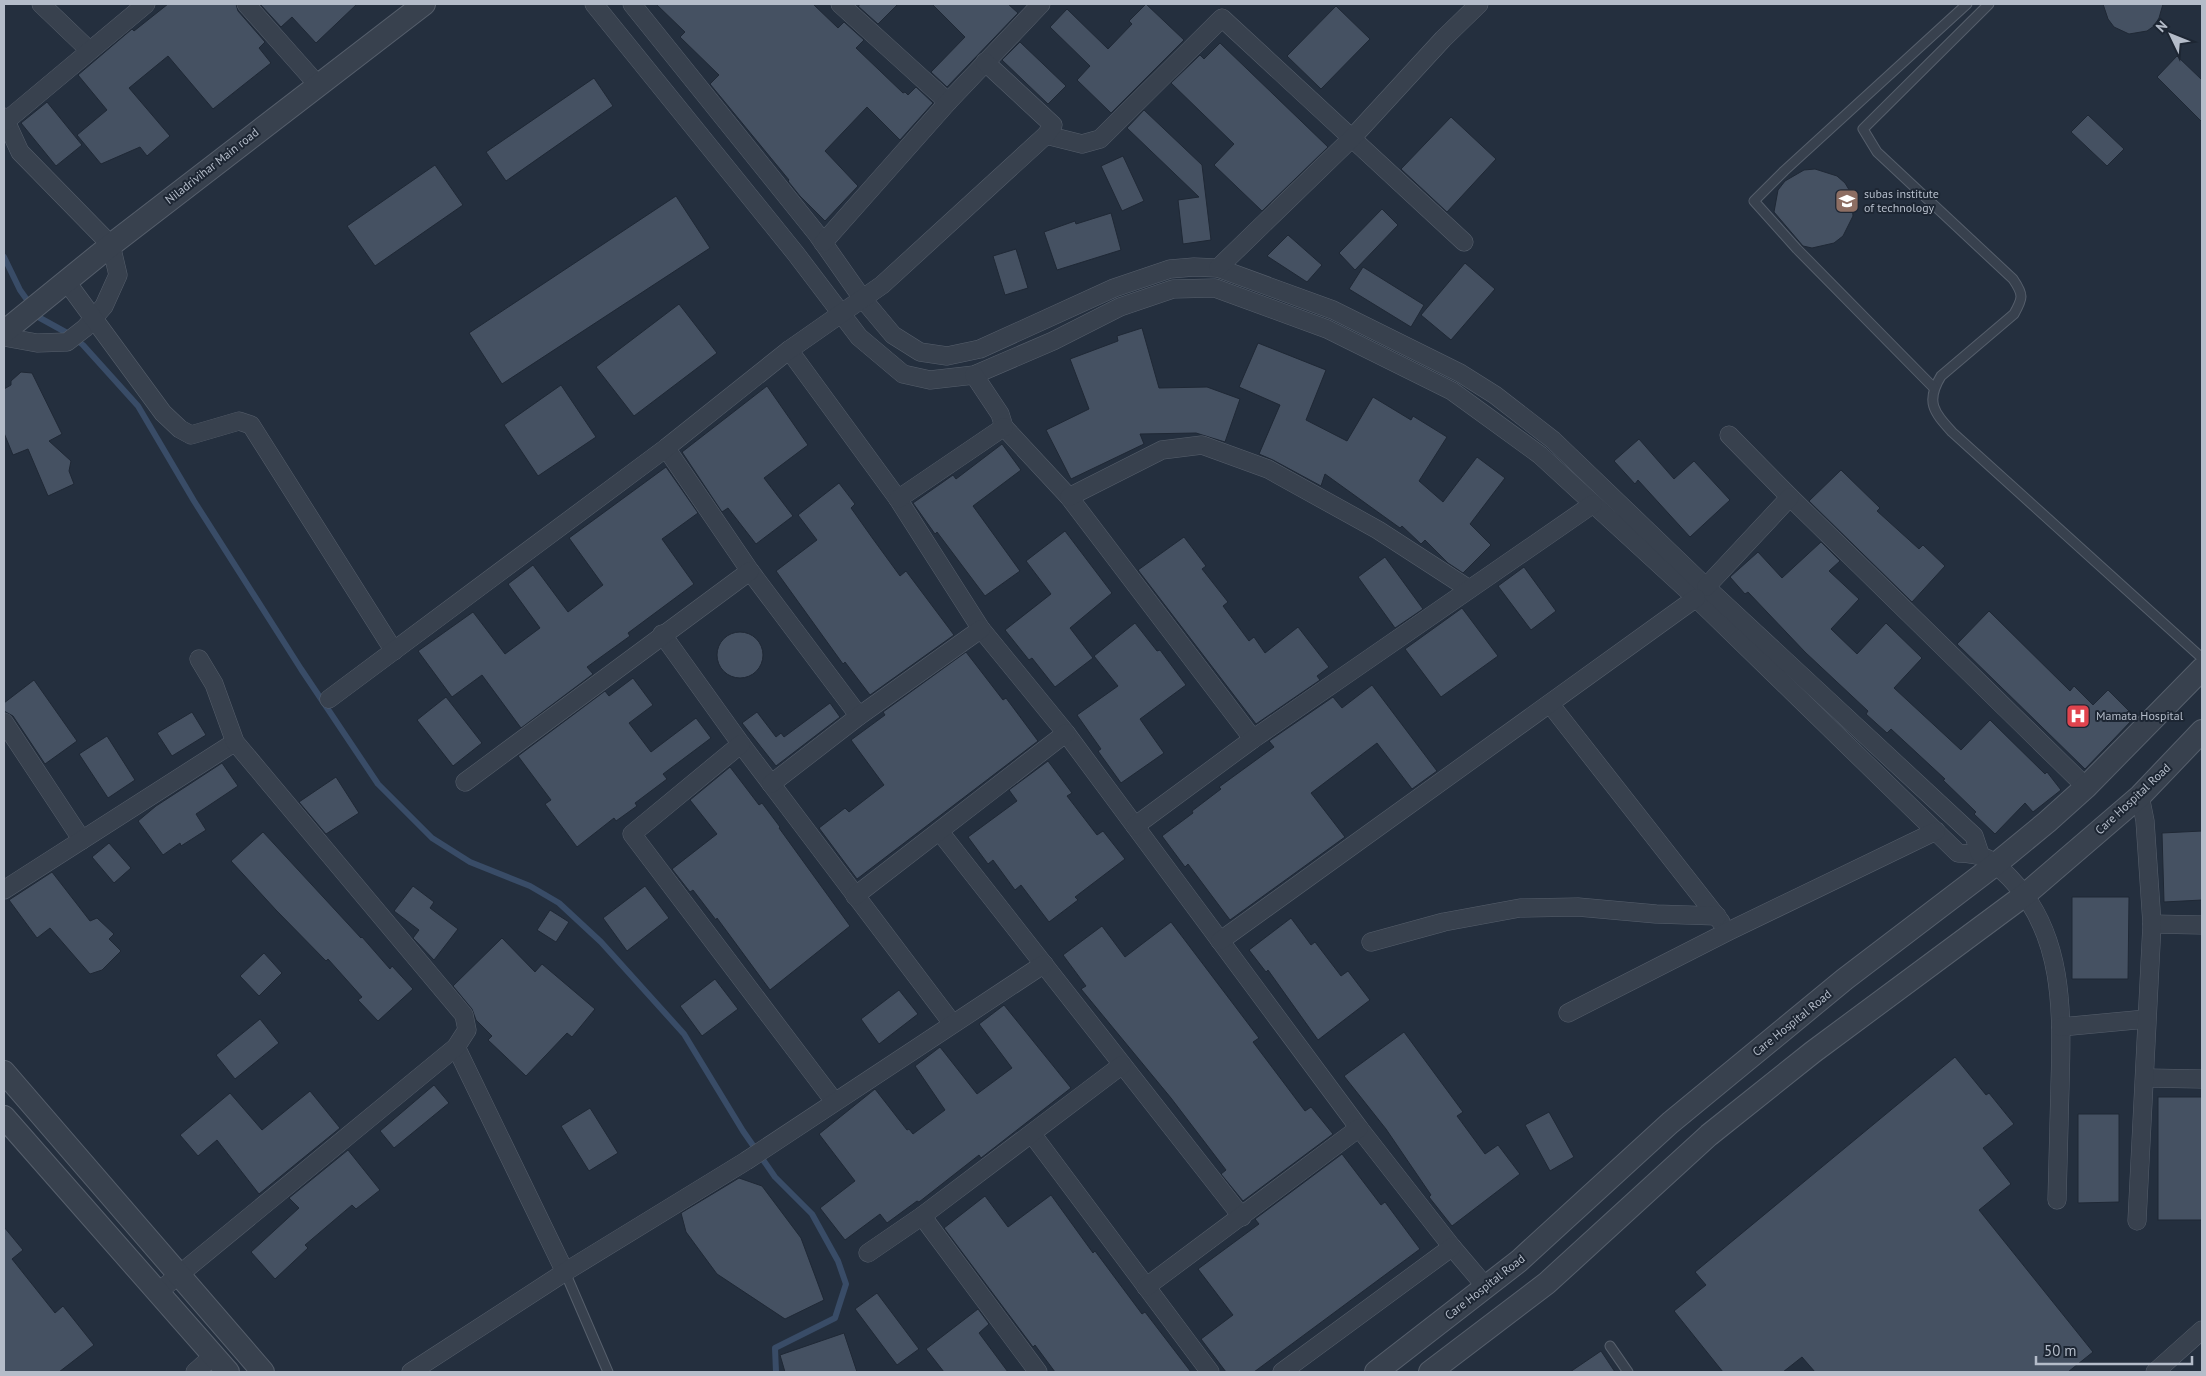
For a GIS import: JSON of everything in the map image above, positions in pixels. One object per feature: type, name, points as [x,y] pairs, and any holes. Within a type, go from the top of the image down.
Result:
[{"type":"street","points":[[41,4],[89,50]]},
{"type":"street","points":[[4,337],[37,343],[67,342],[85,328],[104,306],[118,275],[111,245],[20,152],[5,119],[146,4]]},
{"type":"street","points":[[246,4],[317,84]]},
{"type":"street","name":"Niladrivihar Main road","points":[[11,325],[317,84],[424,4]]},
{"type":"street","points":[[594,4],[796,254],[860,337],[903,374],[915,379],[930,380],[974,375],[1053,341],[1120,307],[1180,288],[1215,288],[1327,329],[1405,366],[1452,391],[1540,455],[1593,504],[1701,593],[1974,836],[1988,859],[2026,894],[2046,931],[2057,972],[2061,1026],[2057,1200]]},
{"type":"street","points":[[632,4],[823,243],[862,298],[893,335],[920,352],[947,356],[980,349],[1045,318],[1152,274],[1170,269],[1218,268],[1333,310],[1412,347],[1460,373],[1495,395],[1553,440],[1936,832],[1958,853],[1988,859]]},
{"type":"street","points":[[840,4],[948,102]]},
{"type":"street","points":[[1218,268],[1352,138],[1443,39],[1479,4]]},
{"type":"street","points":[[823,243],[948,102],[1038,5]]},
{"type":"street","points":[[1046,135],[1082,144],[1100,139],[1222,18],[1464,242]]},
{"type":"street","points":[[329,699],[666,448],[789,350],[842,315],[862,298],[882,285],[1046,135],[1052,125],[985,62]]},
{"type":"street","points":[[62,284],[94,318],[163,413],[180,429],[191,435],[239,421],[251,425],[394,651]]},
{"type":"street","points":[[789,350],[898,499],[981,629],[1066,733],[1359,1128],[1452,1247],[1486,1286]]},
{"type":"street","points":[[974,375],[1000,414],[1004,427],[1069,498],[1253,739]]},
{"type":"street","points":[[898,499],[1004,427]]},
{"type":"street","points":[[1729,435],[2086,787]]},
{"type":"street","points":[[1540,455],[1553,440]]},
{"type":"street","points":[[1069,498],[1162,450],[1202,444],[1268,469],[1378,530],[1468,589]]},
{"type":"street","points":[[666,448],[750,571],[859,716]]},
{"type":"street","points":[[1220,940],[1550,704],[1701,593],[1790,497]]},
{"type":"street","points":[[1135,826],[1253,739],[1593,504]]},
{"type":"street","points":[[465,782],[662,634],[750,571]]},
{"type":"street","points":[[771,784],[859,716],[981,629]]},
{"type":"street","points":[[662,634],[741,744],[952,1023]]},
{"type":"street","points":[[158,1292],[456,1047],[467,1030],[464,1015],[235,742],[214,684],[199,659]]},
{"type":"street","name":"Care Hospital Road","points":[[1376,1372],[1519,1261],[1670,1123],[1988,859],[2086,787],[2202,669]]},
{"type":"street","points":[[1550,704],[1729,931]]},
{"type":"street","points":[[4,722],[82,840]]},
{"type":"street","name":"Care Hospital Road","points":[[1430,1372],[1547,1283],[1717,1129],[1813,1052],[2026,894],[2140,796],[2202,731]]},
{"type":"street","points":[[855,896],[1066,733]]},
{"type":"street","points":[[4,890],[235,742]]},
{"type":"street","points":[[741,744],[632,834],[834,1101]]},
{"type":"street","points":[[2137,1221],[2146,1078],[2146,1019],[2152,924],[2145,821],[2140,796]]},
{"type":"street","points":[[940,832],[1242,1217]]},
{"type":"street","points":[[1568,1012],[1729,931],[1936,832]]},
{"type":"street","points":[[1371,942],[1444,922],[1520,908],[1578,906],[1656,914],[1717,916]]},
{"type":"street","points":[[2152,924],[2202,925]]},
{"type":"street","points":[[422,1369],[565,1272],[746,1161],[834,1101],[1044,964]]},
{"type":"street","points":[[2061,1026],[2146,1019]]},
{"type":"street","points":[[456,1047],[565,1272]]},
{"type":"street","points":[[868,1253],[922,1216],[1122,1065]]},
{"type":"street","points":[[4,1072],[263,1372]]},
{"type":"street","points":[[2146,1078],[2202,1079]]},
{"type":"street","points":[[4,1116],[221,1364],[195,1372]]},
{"type":"street","points":[[1146,1287],[1359,1128]]},
{"type":"street","points":[[1032,1134],[1210,1372]]},
{"type":"street","points":[[922,1216],[1038,1372]]},
{"type":"street","points":[[1282,1372],[1452,1247]]},
{"type":"street","points":[[2155,1372],[2202,1330]]},
{"type":"lane","points":[[1934,388],[1797,249],[1754,201],[1968,4]]},
{"type":"lane","points":[[1989,4],[1863,130],[1877,152],[2006,272],[2022,291],[2021,301],[2014,314],[1941,376],[1934,388],[1932,400],[1936,414],[1952,432],[2202,658]]},
{"type":"lane","points":[[565,1272],[608,1372]]},
{"type":"lane","points":[[1610,1346],[1628,1372]]},
{"type":"building","points":[[168,4],[236,4],[238,11],[265,42],[259,48],[271,63],[213,109],[168,56],[129,88],[170,136],[147,156],[140,147],[101,164],[77,135],[107,110],[78,75],[132,29],[134,31]]},
{"type":"building","points":[[260,4],[357,4],[316,43],[292,17],[281,27]]},
{"type":"building","points":[[656,4],[813,4],[838,28],[844,22],[864,40],[856,48],[903,93],[905,92],[908,95],[916,87],[933,103],[900,140],[867,107],[825,151],[858,186],[825,221],[800,196],[710,84],[719,75],[680,37],[685,32]]},
{"type":"building","points":[[861,4],[898,4],[878,24],[858,6]]},
{"type":"building","points":[[932,4],[1008,4],[1018,13],[947,87],[931,72],[965,37]]},
{"type":"building","points":[[1146,4],[1184,40],[1111,113],[1077,80],[1090,66],[1050,27],[1067,9],[1108,49],[1132,24],[1129,21]]},
{"type":"building","points":[[2103,4],[2163,4],[2159,18],[2154,26],[2147,31],[2129,34],[2114,27],[2108,19]]},
{"type":"building","points":[[1336,6],[1370,39],[1321,89],[1287,56]]},
{"type":"building","points":[[1020,42],[1066,86],[1048,104],[1002,60]]},
{"type":"building","points":[[1220,43],[1328,147],[1262,211],[1214,165],[1234,144],[1171,83],[1200,55],[1204,59]]},
{"type":"building","points":[[2177,56],[2202,80],[2202,122],[2157,77]]},
{"type":"building","points":[[594,78],[613,106],[506,181],[486,152]]},
{"type":"building","points":[[47,102],[82,145],[56,166],[21,123]]},
{"type":"building","points":[[1144,110],[1202,165],[1211,240],[1183,244],[1178,200],[1199,197],[1127,128]]},
{"type":"building","points":[[2088,115],[2124,149],[2107,166],[2071,132]]},
{"type":"building","points":[[1451,117],[1496,159],[1447,212],[1401,169]]},
{"type":"building","points":[[1123,156],[1144,201],[1122,211],[1101,166]]},
{"type":"building","points":[[435,165],[463,205],[375,266],[347,226]]},
{"type":"building","points":[[1815,169],[1837,176],[1845,183],[1851,193],[1853,216],[1843,236],[1834,243],[1812,248],[1803,246],[1774,212],[1778,190],[1785,181],[1804,170]]},
{"type":"building","points":[[676,196],[710,248],[502,384],[469,333]]},
{"type":"building","points":[[1382,209],[1398,225],[1355,270],[1339,253]]},
{"type":"building","points":[[1111,213],[1121,250],[1057,270],[1044,232],[1075,221],[1076,224]]},
{"type":"building","points":[[1288,235],[1322,265],[1307,282],[1267,256]]},
{"type":"building","points":[[1016,249],[1028,288],[1005,295],[993,256]]},
{"type":"building","points":[[1465,263],[1495,289],[1451,340],[1421,315]]},
{"type":"building","points":[[1363,267],[1424,305],[1411,327],[1349,289]]},
{"type":"building","points":[[679,304],[717,353],[634,416],[596,367]]},
{"type":"building","points":[[1142,328],[1159,388],[1207,387],[1240,399],[1225,442],[1196,433],[1140,434],[1144,444],[1071,479],[1046,430],[1089,409],[1070,359],[1118,341],[1117,336]]},
{"type":"building","points":[[1258,343],[1326,370],[1306,420],[1347,441],[1373,397],[1411,420],[1413,416],[1447,437],[1419,481],[1443,502],[1477,457],[1505,478],[1470,524],[1491,545],[1463,573],[1448,563],[1425,540],[1421,544],[1402,526],[1400,528],[1325,474],[1321,486],[1259,454],[1280,405],[1239,387]]},
{"type":"building","points":[[21,372],[32,373],[62,434],[49,441],[71,461],[69,471],[74,484],[48,496],[28,449],[13,455],[4,433],[4,389],[11,385],[11,381]]},
{"type":"building","points":[[561,385],[596,437],[538,476],[504,425]]},
{"type":"building","points":[[767,386],[808,445],[764,478],[793,516],[756,544],[728,508],[722,512],[682,452]]},
{"type":"building","points":[[1639,439],[1674,479],[1694,461],[1730,500],[1690,537],[1638,480],[1635,484],[1614,461]]},
{"type":"building","points":[[1002,444],[1021,470],[973,506],[1020,571],[985,596],[937,532],[935,534],[913,503],[953,475],[956,479]]},
{"type":"building","points":[[666,467],[698,513],[662,539],[694,584],[628,633],[630,636],[587,667],[593,674],[521,728],[482,675],[452,697],[418,651],[473,612],[505,654],[540,628],[508,584],[533,565],[568,612],[603,585],[569,538]]},
{"type":"building","points":[[1841,470],[1880,508],[1877,511],[1919,549],[1923,545],[1945,566],[1912,602],[1809,501]]},
{"type":"building","points":[[839,483],[855,504],[851,508],[900,576],[906,571],[954,635],[870,695],[845,662],[843,664],[776,571],[817,540],[798,515]]},
{"type":"building","points":[[1065,531],[1112,593],[1070,628],[1093,658],[1055,687],[1032,658],[1029,660],[1005,630],[1051,594],[1026,561]]},
{"type":"building","points":[[1184,537],[1206,566],[1202,569],[1228,602],[1223,606],[1249,641],[1254,637],[1265,653],[1298,627],[1329,667],[1317,676],[1320,680],[1256,724],[1138,570]]},
{"type":"building","points":[[1821,542],[1840,561],[1829,571],[1859,599],[1831,629],[1857,654],[1886,623],[1922,658],[1894,688],[1961,750],[1990,720],[2045,774],[2047,772],[2061,790],[2033,812],[2025,803],[1995,834],[1974,814],[1976,812],[1943,780],[1945,779],[1891,729],[1887,733],[1866,714],[1868,711],[1805,652],[1748,592],[1745,594],[1730,577],[1758,552],[1782,578]]},
{"type":"building","points":[[1385,557],[1423,609],[1395,628],[1358,577]]},
{"type":"building","points":[[1524,567],[1556,611],[1531,630],[1498,586]]},
{"type":"building","points":[[1462,608],[1498,656],[1441,697],[1405,649]]},
{"type":"building","points":[[1989,611],[2070,691],[2074,686],[2093,705],[2108,690],[2135,717],[2085,769],[1957,644]]},
{"type":"building","points":[[1135,623],[1157,651],[1160,650],[1186,685],[1140,719],[1164,753],[1121,783],[1098,751],[1101,749],[1077,715],[1118,686],[1094,656]]},
{"type":"building","points":[[736,632],[744,632],[753,636],[759,642],[763,655],[759,668],[753,674],[744,678],[736,678],[727,674],[721,668],[717,659],[717,651],[721,642],[727,636]]},
{"type":"building","points":[[966,652],[1003,700],[1006,698],[1038,741],[857,879],[819,828],[845,808],[849,812],[884,785],[851,740],[885,715],[883,712]]},
{"type":"building","points":[[633,678],[653,705],[629,723],[651,752],[696,718],[711,738],[663,774],[667,779],[635,803],[637,806],[616,821],[614,818],[577,847],[545,804],[551,800],[518,756],[605,691],[609,696]]},
{"type":"building","points":[[34,680],[77,741],[45,764],[13,716],[4,711],[4,703]]},
{"type":"building","points":[[1372,685],[1437,771],[1412,789],[1377,743],[1311,793],[1345,837],[1230,920],[1188,864],[1185,867],[1162,836],[1221,789],[1219,787],[1274,747],[1269,741],[1333,697],[1342,708]]},
{"type":"building","points":[[446,697],[482,743],[453,766],[417,720]]},
{"type":"building","points":[[830,703],[840,717],[776,766],[742,723],[757,712],[776,737],[781,733],[784,737]]},
{"type":"building","points":[[192,712],[206,735],[172,756],[157,733]]},
{"type":"building","points":[[107,736],[135,780],[108,798],[79,754]]},
{"type":"building","points":[[1048,761],[1072,793],[1067,796],[1097,835],[1103,831],[1125,859],[1075,897],[1078,900],[1049,922],[1021,885],[1015,890],[993,860],[988,864],[968,837],[1017,801],[1009,790]]},
{"type":"building","points":[[222,763],[238,786],[196,814],[206,830],[181,846],[180,843],[163,855],[138,821],[156,806]]},
{"type":"building","points":[[730,767],[759,805],[762,803],[850,926],[770,990],[717,918],[716,920],[693,890],[690,892],[672,869],[717,834],[690,800]]},
{"type":"building","points":[[336,777],[359,813],[326,834],[299,802]]},
{"type":"building","points":[[2202,831],[2202,900],[2164,902],[2162,833]]},
{"type":"building","points":[[263,832],[390,969],[392,966],[413,989],[378,1021],[358,1000],[362,997],[328,959],[326,961],[231,861]]},
{"type":"building","points":[[109,843],[131,868],[114,883],[92,857]]},
{"type":"building","points":[[52,872],[90,921],[97,918],[114,934],[109,939],[121,951],[102,970],[90,974],[50,928],[37,938],[9,900]]},
{"type":"building","points":[[413,886],[434,902],[430,908],[458,929],[434,960],[413,938],[419,930],[394,911]]},
{"type":"building","points":[[645,886],[669,918],[627,951],[603,918]]},
{"type":"building","points":[[2072,897],[2129,897],[2128,979],[2072,979]]},
{"type":"building","points":[[550,910],[569,922],[556,942],[537,930]]},
{"type":"building","points":[[1291,918],[1311,945],[1315,942],[1341,976],[1348,971],[1370,1000],[1318,1040],[1268,970],[1266,972],[1249,950]]},
{"type":"building","points":[[1171,922],[1259,1038],[1253,1042],[1305,1111],[1311,1107],[1333,1134],[1243,1201],[1221,1174],[1226,1170],[1171,1098],[1081,989],[1086,986],[1063,955],[1102,926],[1125,957]]},
{"type":"building","points":[[502,938],[535,972],[542,964],[595,1009],[572,1037],[567,1033],[526,1076],[488,1040],[492,1036],[476,1020],[472,1009],[453,986]]},
{"type":"building","points":[[264,953],[282,973],[259,996],[240,976]]},
{"type":"building","points":[[715,979],[738,1009],[702,1036],[680,1006]]},
{"type":"building","points":[[899,990],[918,1014],[879,1044],[861,1019]]},
{"type":"building","points":[[1004,1005],[1071,1088],[981,1158],[979,1155],[919,1202],[917,1201],[887,1223],[880,1214],[845,1240],[820,1208],[855,1181],[819,1134],[875,1089],[907,1130],[909,1129],[913,1134],[945,1110],[915,1066],[940,1047],[977,1094],[1012,1068],[979,1024]]},
{"type":"building","points":[[260,1019],[279,1043],[235,1079],[216,1055]]},
{"type":"building","points":[[1404,1032],[1463,1112],[1457,1116],[1485,1154],[1498,1145],[1520,1174],[1452,1226],[1429,1197],[1431,1195],[1386,1129],[1344,1076]]},
{"type":"building","points":[[1955,1057],[1986,1095],[1989,1093],[2014,1124],[1983,1148],[2011,1184],[1979,1210],[2093,1352],[2068,1372],[1815,1372],[1802,1357],[1783,1372],[1723,1372],[1674,1311],[1706,1285],[1695,1272]]},
{"type":"building","points":[[434,1085],[449,1103],[394,1148],[380,1131]]},
{"type":"building","points":[[310,1091],[340,1128],[259,1194],[217,1140],[198,1156],[180,1135],[230,1093],[262,1130]]},
{"type":"building","points":[[2158,1097],[2202,1097],[2202,1220],[2158,1220]]},
{"type":"building","points":[[590,1108],[618,1153],[589,1171],[561,1126]]},
{"type":"building","points":[[1549,1112],[1574,1157],[1550,1171],[1525,1125]]},
{"type":"building","points":[[2078,1114],[2119,1114],[2119,1202],[2078,1203]]},
{"type":"building","points":[[348,1150],[380,1190],[356,1209],[352,1205],[305,1245],[308,1248],[275,1279],[251,1252],[299,1208],[289,1198]]},
{"type":"building","points":[[1342,1154],[1381,1205],[1385,1202],[1420,1249],[1254,1372],[1226,1372],[1201,1339],[1233,1315],[1198,1269],[1259,1224],[1255,1219]]},
{"type":"building","points":[[739,1178],[762,1186],[801,1238],[824,1300],[785,1319],[717,1274],[686,1232],[681,1213]]},
{"type":"building","points":[[1051,1195],[1093,1253],[1095,1251],[1142,1314],[1145,1312],[1191,1372],[1055,1372],[1035,1345],[1033,1347],[944,1228],[985,1196],[1008,1227]]},
{"type":"building","points":[[4,1227],[23,1250],[12,1259],[55,1313],[63,1306],[94,1345],[59,1372],[4,1372]]},
{"type":"building","points":[[877,1293],[919,1349],[897,1365],[855,1309]]},
{"type":"building","points":[[978,1309],[989,1324],[979,1333],[1008,1372],[944,1372],[926,1349]]},
{"type":"building","points":[[844,1333],[857,1372],[785,1372],[780,1355]]},
{"type":"building","points":[[1601,1351],[1615,1372],[1570,1372]]},
{"type":"waterway","points":[[4,257],[20,290],[40,318],[69,334],[83,345],[138,406],[194,501],[301,669],[378,784],[432,838],[470,862],[530,886],[559,903],[601,942],[684,1034],[743,1131],[775,1177],[812,1214],[838,1261],[846,1284],[835,1318],[775,1348],[776,1372]]},
{"type":"place","name":"subas institute of technology","points":[[1847,201]]},
{"type":"place","name":"Mamata Hospital","points":[[2078,716]]}]
